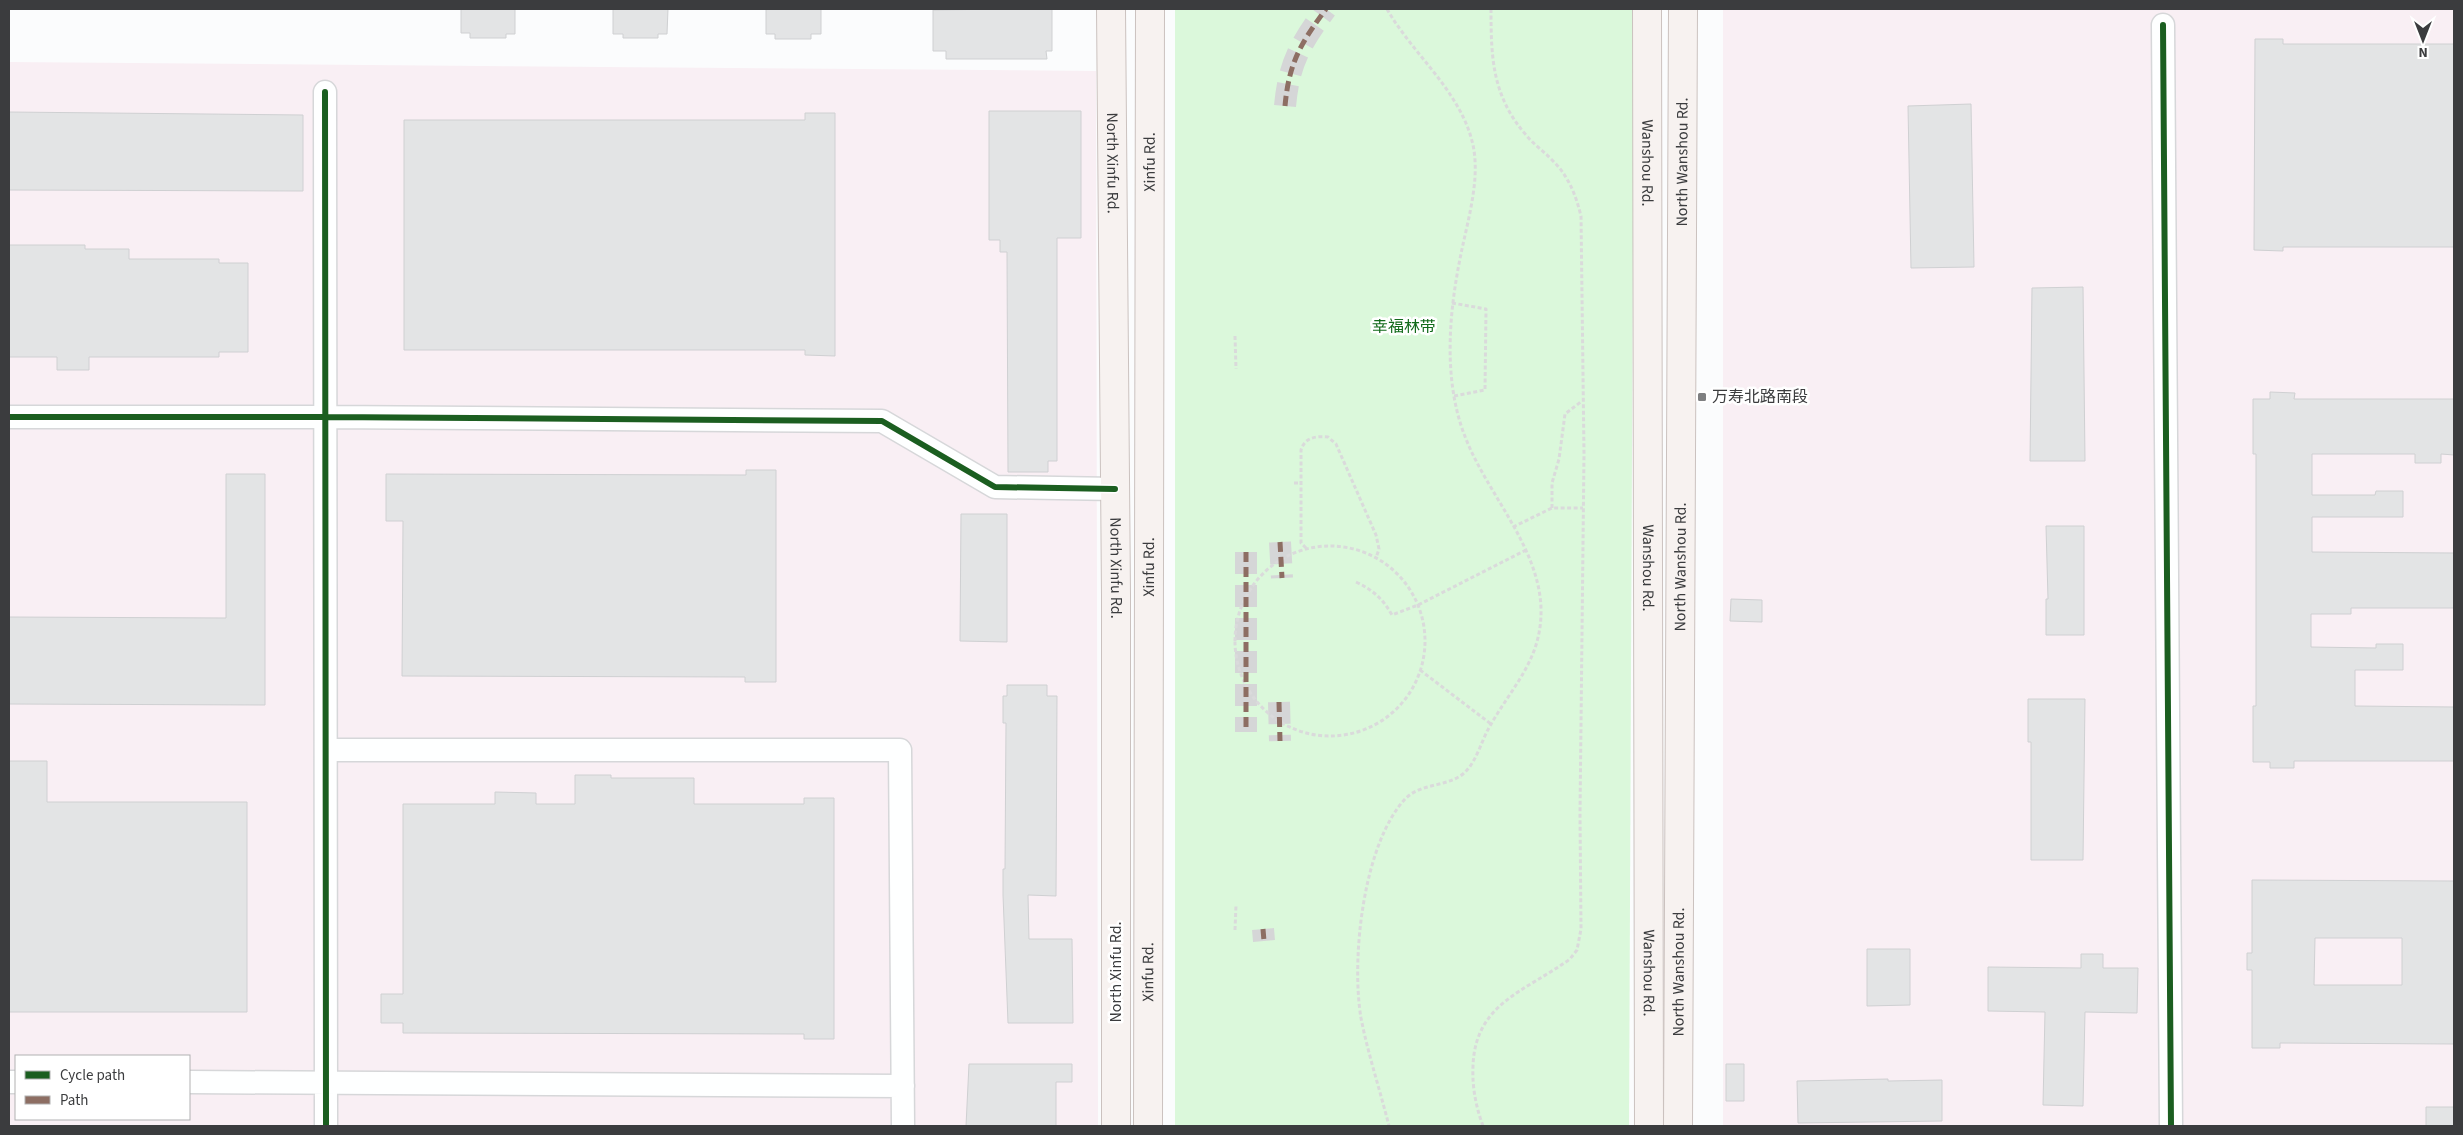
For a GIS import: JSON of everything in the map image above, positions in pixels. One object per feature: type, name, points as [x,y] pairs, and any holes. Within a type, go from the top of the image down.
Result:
[{"type":"main road","name":"North Xinfu Rd.","points":[[1111,9],[1115,489],[1116,1126]]},
{"type":"main road","name":"Xinfu Rd.","points":[[1148,1126],[1150,9]]},
{"type":"main road","name":"Wanshou Rd.","points":[[1647,9],[1649,1126]]},
{"type":"main road","name":"North Wanshou Rd.","points":[[1678,1126],[1683,9]]},
{"type":"street","points":[[2163,25],[2171,1126]]},
{"type":"street","points":[[325,92],[326,1126]]},
{"type":"street","points":[[9,417],[882,421],[994,487],[1115,489]]},
{"type":"street","points":[[326,750],[900,750],[904,1126]]},
{"type":"street","points":[[190,1082],[903,1086]]},
{"type":"path","points":[[1387,9],[1402,33],[1450,95],[1468,130],[1473,146],[1473,188],[1452,303],[1451,357],[1454,396],[1465,439],[1526,550],[1540,594],[1541,612],[1536,643],[1522,675],[1491,724],[1471,764],[1464,773],[1455,779],[1418,790],[1408,796],[1381,838],[1366,889],[1360,934],[1358,996],[1362,1020],[1389,1126]]},
{"type":"path","points":[[1483,1126],[1476,1104],[1473,1069],[1476,1038],[1484,1022],[1495,1009],[1570,959],[1577,950],[1580,940],[1583,508],[1581,216],[1574,192],[1564,172],[1520,129],[1497,85],[1492,59],[1491,9]]},
{"type":"path","points":[[1452,303],[1486,309],[1485,390],[1454,396]]},
{"type":"path","points":[[1235,336],[1236,369]]},
{"type":"path","points":[[1552,508],[1552,483],[1559,459],[1565,414],[1583,401]]},
{"type":"path","points":[[1306,548],[1301,543],[1301,450],[1303,444],[1318,436],[1328,437],[1336,444],[1376,535],[1379,549],[1376,558]]},
{"type":"path","points":[[1294,483],[1301,483]]},
{"type":"path","points":[[1513,527],[1552,508],[1583,508]]},
{"type":"path","points":[[1336,546],[1368,553],[1376,558],[1395,571],[1415,597],[1425,628],[1424,661],[1412,691],[1390,715],[1361,731],[1328,736],[1298,730],[1272,716],[1251,694],[1238,667],[1234,637],[1240,607],[1256,581],[1278,560],[1306,548],[1336,546]]},
{"type":"path","points":[[1356,582],[1374,592],[1384,602],[1392,615],[1418,605],[1526,550]]},
{"type":"path","points":[[1420,670],[1491,724]]},
{"type":"path","points":[[1235,930],[1236,905]]},
{"type":"shaded area","points":[[1723,9],[2454,9],[2454,1126],[1723,1126]]},
{"type":"shaded area","points":[[9,62],[1096,71],[1098,1126],[9,1126]]},
{"type":"green space","name":"幸福林带","points":[[1175,9],[1634,9],[1629,1126],[1175,1126]]},
{"type":"building","points":[[461,9],[515,9],[515,34],[506,34],[506,38],[470,38],[470,33],[461,33]]},
{"type":"building","points":[[613,9],[668,9],[667,34],[658,34],[658,38],[623,38],[623,34],[613,34]]},
{"type":"building","points":[[766,9],[821,9],[821,34],[811,34],[811,39],[775,39],[775,34],[766,34]]},
{"type":"building","points":[[1052,9],[1052,51],[1046,51],[1047,59],[946,59],[946,51],[933,51],[933,10]]},
{"type":"building","points":[[2255,39],[2283,39],[2283,44],[2454,44],[2454,247],[2283,247],[2283,251],[2254,250]]},
{"type":"building","points":[[1971,104],[1974,267],[1911,268],[1908,106]]},
{"type":"building","points":[[989,111],[1081,111],[1081,238],[1057,238],[1057,461],[1048,461],[1048,472],[1008,472],[1007,252],[1000,252],[1000,240],[989,240]]},
{"type":"building","points":[[9,112],[303,115],[303,191],[9,190]]},
{"type":"building","points":[[805,113],[835,113],[835,356],[805,355],[805,350],[404,350],[404,120],[805,120]]},
{"type":"building","points":[[9,245],[85,245],[85,249],[129,249],[129,259],[219,259],[219,263],[248,263],[248,352],[219,352],[219,357],[89,357],[89,370],[57,370],[57,357],[9,357]]},
{"type":"building","points":[[2083,287],[2085,461],[2030,461],[2032,288]]},
{"type":"building","points":[[2270,392],[2295,393],[2294,399],[2454,399],[2454,455],[2441,454],[2441,463],[2415,463],[2415,454],[2312,454],[2312,495],[2375,495],[2376,491],[2403,491],[2403,517],[2312,517],[2312,552],[2454,553],[2454,608],[2351,608],[2351,614],[2311,614],[2311,647],[2376,648],[2376,644],[2403,644],[2403,670],[2355,670],[2355,706],[2454,707],[2454,761],[2294,761],[2294,768],[2270,768],[2270,762],[2253,762],[2253,706],[2256,706],[2256,454],[2253,454],[2253,399],[2270,399]]},
{"type":"building","points":[[746,470],[776,470],[776,682],[745,682],[745,677],[402,676],[403,521],[386,521],[386,474],[746,475]]},
{"type":"building","points":[[226,474],[265,474],[265,705],[9,704],[9,617],[226,618]]},
{"type":"building","points":[[961,514],[1007,514],[1007,642],[960,641]]},
{"type":"building","points":[[2046,526],[2084,526],[2084,635],[2046,635],[2046,599],[2048,599]]},
{"type":"building","points":[[1731,599],[1762,600],[1762,622],[1730,621]]},
{"type":"building","points":[[1007,685],[1047,685],[1047,696],[1057,696],[1056,896],[1028,895],[1029,939],[1072,939],[1073,1023],[1008,1023],[1003,895],[1003,869],[1005,869],[1006,723],[1003,723],[1003,696],[1007,696]]},
{"type":"building","points":[[2028,699],[2085,699],[2083,860],[2031,860],[2031,742],[2028,742]]},
{"type":"building","points":[[9,761],[47,761],[47,802],[247,802],[247,1012],[9,1012]]},
{"type":"building","points":[[575,775],[611,775],[611,778],[694,778],[694,804],[804,804],[804,798],[834,798],[834,1039],[804,1039],[804,1034],[403,1033],[403,1023],[381,1023],[381,994],[403,994],[403,804],[495,804],[495,792],[536,793],[536,804],[575,804]]},
{"type":"building","points":[[2252,880],[2454,881],[2454,1044],[2280,1043],[2280,1048],[2252,1048],[2252,970],[2247,970],[2247,953],[2252,953]],"holes":[[[2315,938],[2402,938],[2402,985],[2314,985]]]},
{"type":"building","points":[[1867,949],[1910,949],[1910,1005],[1867,1006]]},
{"type":"building","points":[[2081,954],[2103,954],[2103,968],[2138,968],[2137,1013],[2085,1012],[2083,1106],[2043,1105],[2045,1012],[1988,1011],[1988,967],[2081,968]]},
{"type":"building","points":[[969,1064],[1072,1064],[1072,1082],[1056,1082],[1056,1126],[966,1126]]},
{"type":"building","points":[[1726,1064],[1744,1064],[1744,1101],[1726,1101]]},
{"type":"building","points":[[1888,1079],[1888,1081],[1942,1080],[1942,1121],[1798,1123],[1797,1081]]},
{"type":"building","points":[[2426,1107],[2454,1107],[2454,1126],[2426,1126]]},
{"type":"tunnel","points":[[1285,106],[1293,65],[1303,43],[1326,9]]},
{"type":"tunnel","points":[[1280,542],[1282,578]]},
{"type":"tunnel","points":[[1246,552],[1246,732]]},
{"type":"tunnel","points":[[1279,702],[1280,741]]},
{"type":"tunnel","points":[[1263,929],[1264,941]]},
{"type":"marked path","points":[[1285,106],[1293,65],[1303,43],[1326,9]]},
{"type":"marked path","points":[[1280,542],[1282,578]]},
{"type":"marked path","points":[[1246,552],[1246,732]]},
{"type":"marked path","points":[[1279,702],[1280,741]]},
{"type":"marked path","points":[[1263,929],[1264,941]]},
{"type":"cycle path","points":[[2163,25],[2171,1126]]},
{"type":"cycle path","points":[[325,92],[326,1126]]},
{"type":"cycle path","points":[[9,417],[882,421],[995,487],[1115,489]]},
{"type":"place","name":"万寿北路南段","points":[[1702,397]]}]
